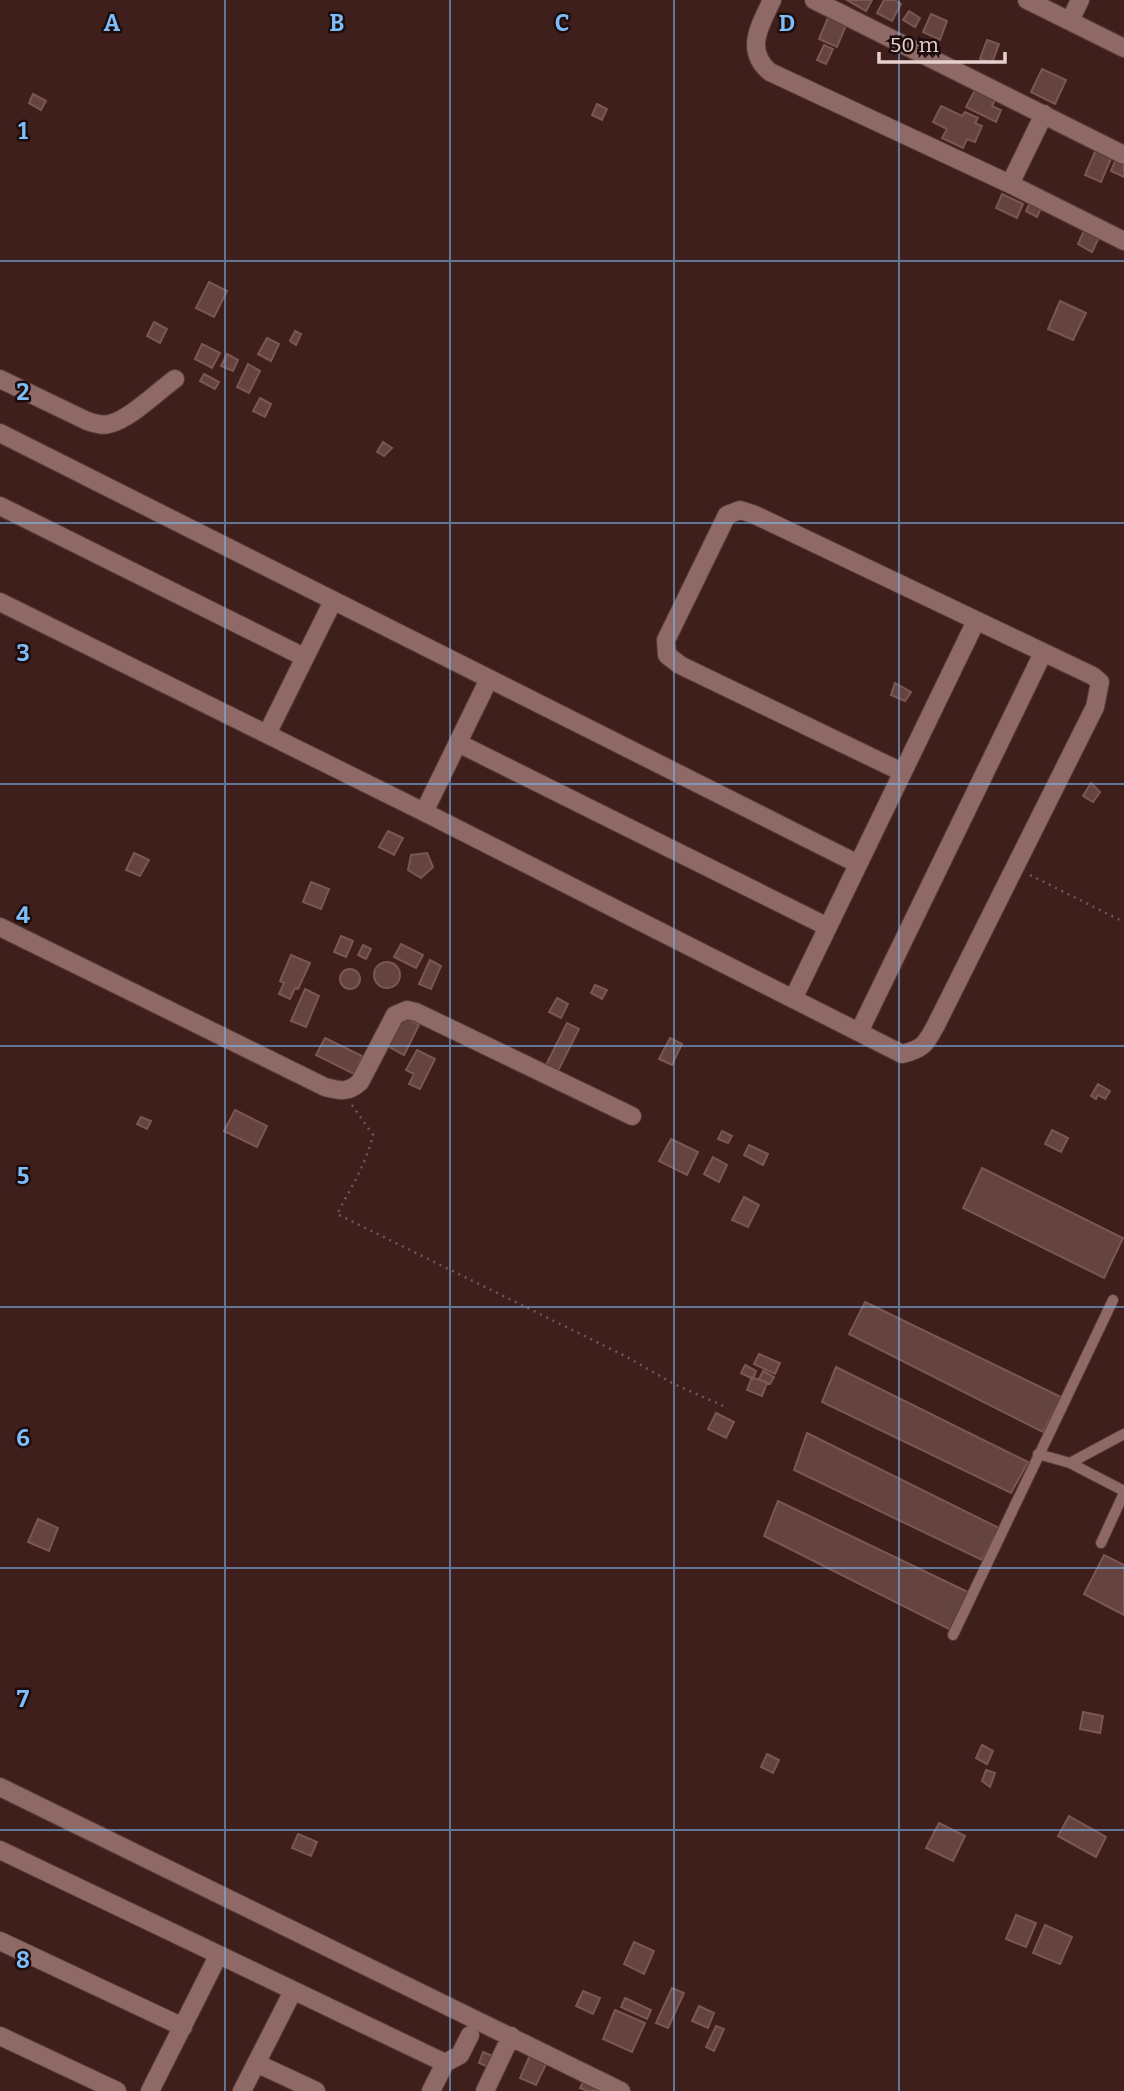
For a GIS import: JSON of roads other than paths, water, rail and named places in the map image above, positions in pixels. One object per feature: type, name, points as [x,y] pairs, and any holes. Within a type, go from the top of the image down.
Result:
[{"type":"street","points":[[772,0],[762,21],[755,52],[760,63],[770,72],[1010,184],[1124,241]]},
{"type":"street","points":[[814,0],[1124,155]]},
{"type":"street","points":[[1027,0],[1124,48]]},
{"type":"street","points":[[1070,21],[1080,0]]},
{"type":"street","points":[[1010,184],[1044,114]]},
{"type":"street","points":[[0,379],[100,425],[110,424],[123,417],[175,379]]},
{"type":"street","points":[[0,433],[858,864]]},
{"type":"street","points":[[0,506],[304,657]]},
{"type":"street","points":[[0,602],[424,812],[902,1054],[925,1045],[1095,707],[1100,682],[1093,676],[740,510],[727,515],[666,640],[665,652],[671,659],[902,772]]},
{"type":"street","points":[[267,734],[333,601]]},
{"type":"street","points":[[793,999],[976,621]]},
{"type":"street","points":[[859,1032],[1043,653]]},
{"type":"street","points":[[424,812],[489,679]]},
{"type":"street","points":[[458,743],[828,927]]},
{"type":"street","points":[[0,927],[326,1087],[351,1090],[360,1082],[395,1016],[407,1010],[632,1116]]},
{"type":"street","points":[[0,1787],[621,2091]]},
{"type":"street","points":[[0,1850],[446,2063]]},
{"type":"street","points":[[0,1941],[183,2027]]},
{"type":"street","points":[[150,2091],[218,1956]]},
{"type":"street","points":[[242,2091],[293,1991]]},
{"type":"street","points":[[431,2091],[446,2063],[460,2055],[470,2035]]},
{"type":"street","points":[[0,2036],[117,2091]]},
{"type":"street","points":[[485,2091],[510,2036]]},
{"type":"street","points":[[256,2063],[316,2091]]},
{"type":"lane","points":[[953,1635],[1113,1300]]},
{"type":"lane","points":[[1070,1463],[1124,1434]]},
{"type":"lane","points":[[1038,1454],[1070,1463],[1124,1492],[1101,1543]]}]
